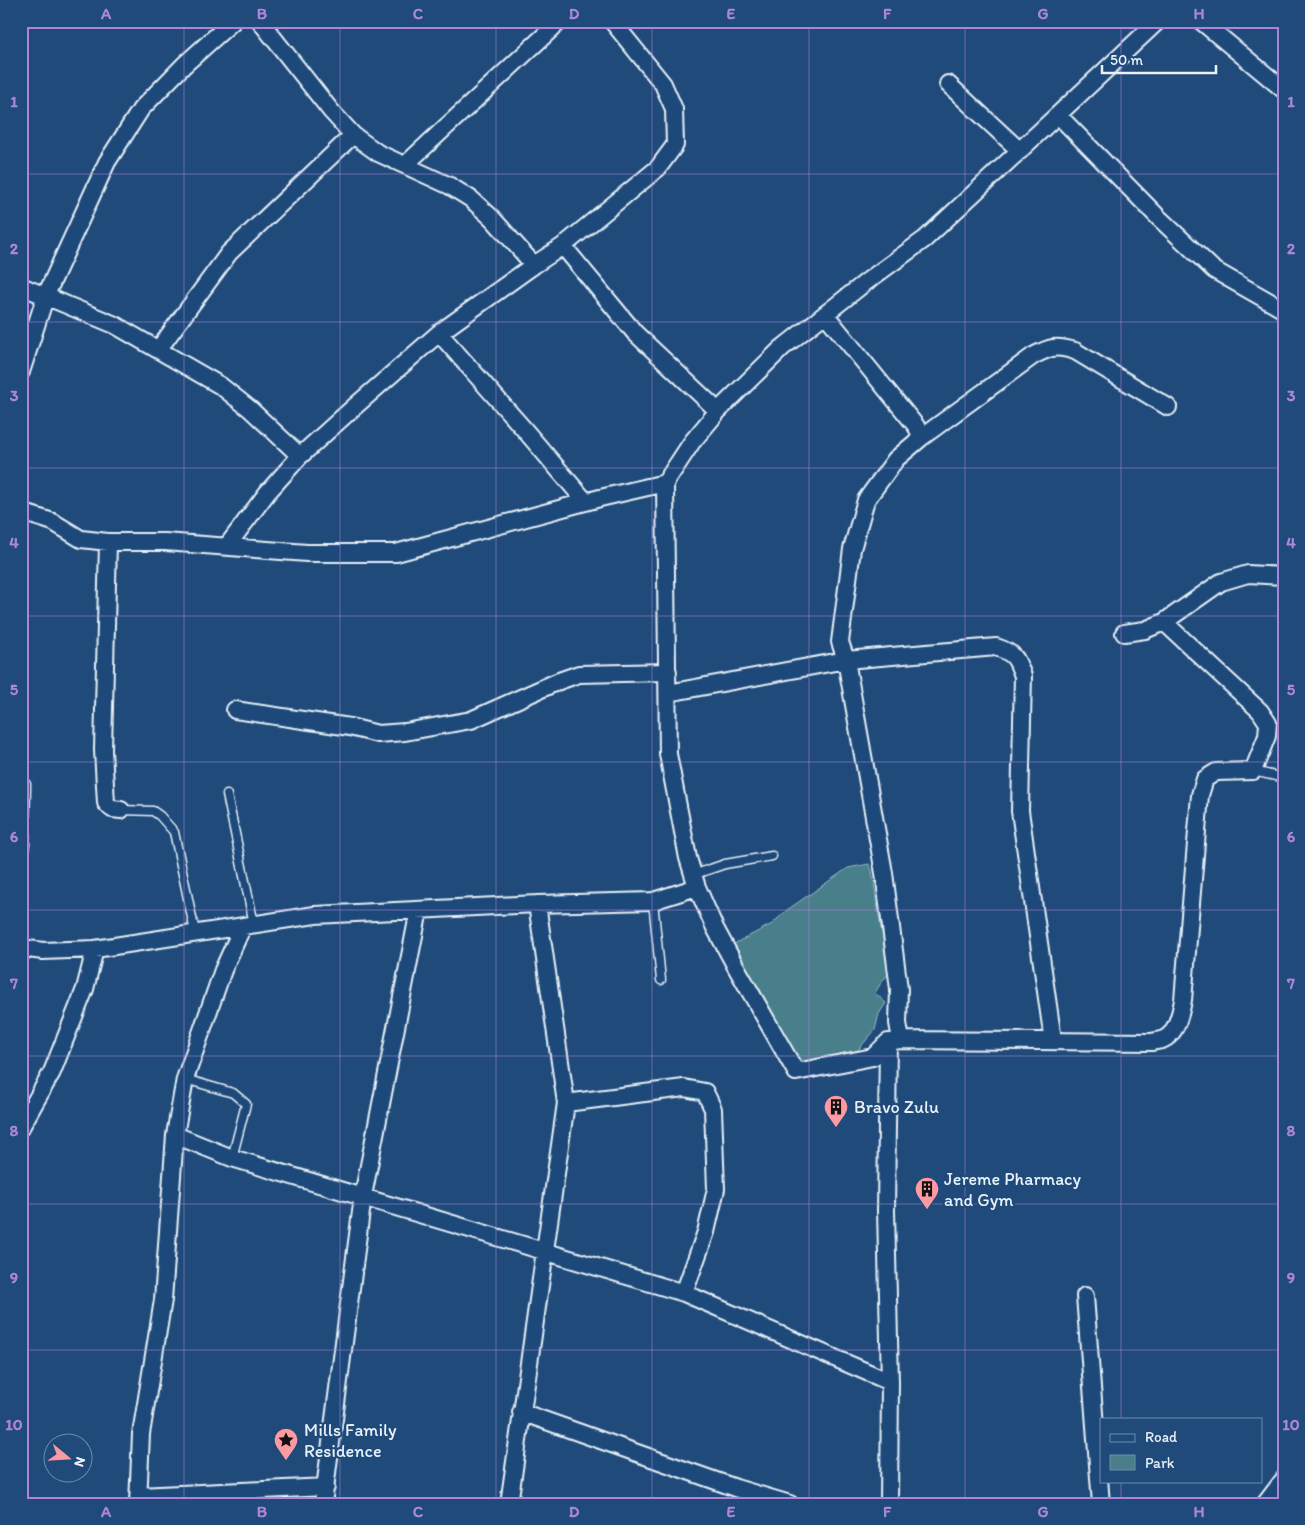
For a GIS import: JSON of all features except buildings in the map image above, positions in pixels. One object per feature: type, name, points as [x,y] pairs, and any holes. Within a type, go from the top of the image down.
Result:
[{"type":"street","points":[[21,372],[46,295],[107,162],[141,109],[184,65],[233,21]]},
{"type":"street","points":[[260,21],[331,111],[353,135],[378,152],[450,186],[471,199],[492,218],[534,265]]},
{"type":"street","points":[[404,165],[560,21]]},
{"type":"street","points":[[227,546],[267,493],[300,456],[439,333],[563,246],[658,168],[675,145],[674,109],[663,84],[612,21]]},
{"type":"street","points":[[1158,21],[925,239],[866,282],[782,348],[718,411],[692,442],[666,483],[668,754],[684,842],[695,881],[715,928],[796,1072],[873,1057],[895,1041],[1053,1040],[1152,1042],[1165,1039],[1176,1025],[1181,1013],[1200,795],[1205,779],[1216,772],[1253,770],[1267,736],[1268,724],[1260,711],[1164,622]]},
{"type":"street","points":[[1201,21],[1284,90]]},
{"type":"street","points":[[948,84],[1020,151]]},
{"type":"street","points":[[1058,115],[1159,218],[1214,270],[1284,310]]},
{"type":"street","points":[[158,350],[229,253],[353,135]]},
{"type":"street","points":[[563,246],[635,332],[718,411]]},
{"type":"street","points":[[21,286],[115,325],[221,386],[250,408],[300,456]]},
{"type":"street","points":[[825,314],[916,426],[922,438]]},
{"type":"street","points":[[439,333],[586,502]]},
{"type":"street","points":[[889,1504],[890,1382],[886,1211],[899,989],[884,874],[846,660],[840,642],[852,549],[866,500],[896,460],[922,438],[1033,356],[1048,348],[1061,347],[1075,351],[1168,408]]},
{"type":"street","points":[[21,514],[28,514],[53,522],[81,539],[108,542],[165,542],[307,553],[396,552],[666,483]]},
{"type":"street","points":[[108,542],[103,750],[106,803],[112,809],[120,810]]},
{"type":"street","points":[[1124,633],[1145,630],[1164,622],[1221,582],[1248,574],[1284,576]]},
{"type":"street","points":[[668,693],[846,660],[996,647],[1008,651],[1017,659],[1024,676],[1020,811],[1053,1040]]},
{"type":"street","points":[[235,710],[350,727],[378,734],[405,732],[471,720],[559,680],[579,674],[668,672]]},
{"type":"street","points":[[21,948],[43,951],[95,949],[195,932],[315,915],[536,904],[652,901],[695,881]]},
{"type":"street","points":[[509,1504],[566,1103],[536,904]]},
{"type":"street","points":[[323,1504],[363,1196],[419,910]]},
{"type":"street","points":[[249,925],[223,970],[186,1079],[175,1135],[163,1300],[141,1434],[139,1500],[326,1487]]},
{"type":"street","points":[[21,1127],[52,1072],[85,989],[95,949]]},
{"type":"street","points":[[566,1103],[684,1088],[705,1092],[713,1109],[716,1189],[706,1232],[684,1292]]},
{"type":"street","points":[[175,1135],[232,1158],[684,1292],[890,1382]]},
{"type":"street","points":[[1085,1296],[1101,1504]]},
{"type":"street","points":[[521,1412],[736,1488],[790,1504]]},
{"type":"street","points":[[1264,1504],[1284,1479]]},
{"type":"lane","points":[[1253,770],[1284,778]]},
{"type":"lane","points":[[21,871],[25,838],[26,784]]},
{"type":"lane","points":[[227,795],[249,925]]},
{"type":"lane","points":[[120,810],[153,811],[174,832],[195,932]]},
{"type":"lane","points":[[695,881],[725,864],[772,856]]},
{"type":"lane","points":[[652,901],[661,980]]},
{"type":"lane","points":[[186,1079],[233,1093],[246,1104],[232,1158]]},
{"type":"green space","points":[[869,864],[872,871],[881,928],[889,963],[889,974],[875,993],[886,1003],[879,1014],[875,1030],[852,1057],[796,1067],[739,965],[734,944],[772,924],[787,910],[848,868]]},
{"type":"place","name":"Bravo Zulu","points":[[836,1128]]},
{"type":"place","name":"Jereme Pharmacy and Gym","points":[[927,1210]]},
{"type":"place","name":"Mills Family Residence","points":[[286,1461]]}]
